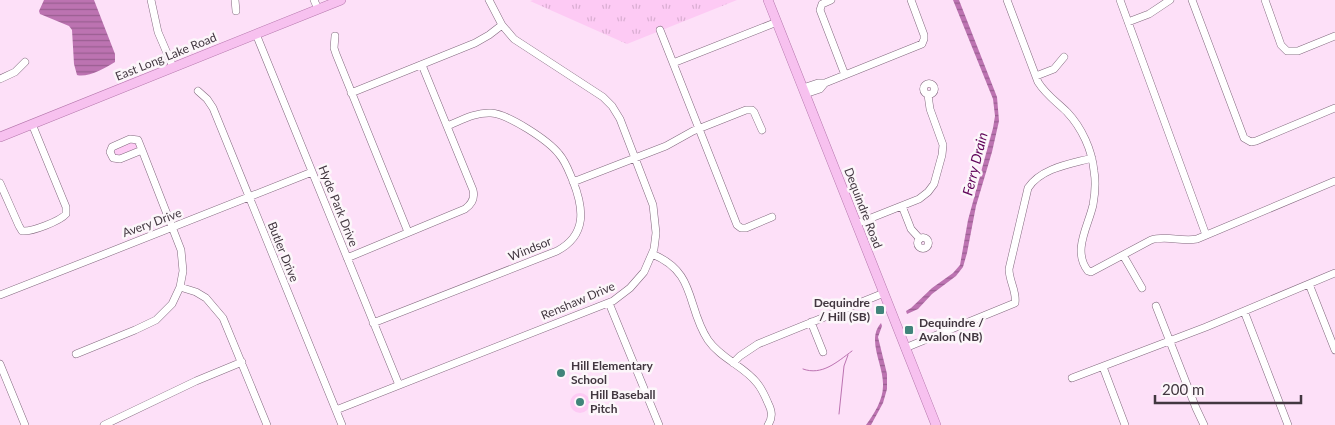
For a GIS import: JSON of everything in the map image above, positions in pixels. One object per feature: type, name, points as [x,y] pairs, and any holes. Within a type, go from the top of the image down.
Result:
[{"type":"main road","name":"East Long Lake Road","points":[[0,137],[318,9],[326,3],[341,0]]},
{"type":"main road","name":"Dequindre Road","points":[[768,0],[936,425]]},
{"type":"street","points":[[152,0],[158,32],[173,68]]},
{"type":"street","points":[[235,0],[236,11]]},
{"type":"street","points":[[314,0],[318,9]]},
{"type":"street","name":"Renshaw Drive","points":[[336,410],[609,303],[635,284],[647,266],[652,254],[656,233],[655,213],[618,115],[607,100],[521,44],[502,25],[490,0]]},
{"type":"street","points":[[831,0],[822,4],[820,10],[845,75]]},
{"type":"street","points":[[804,91],[820,88],[825,83],[922,44],[924,39],[911,0]]},
{"type":"street","points":[[1007,0],[1036,76],[1045,93],[1073,120],[1083,136],[1092,158],[1095,177],[1094,196],[1081,250],[1085,267],[1088,271],[1091,272],[1154,239],[1192,240],[1335,181]]},
{"type":"street","points":[[1120,0],[1206,235]]},
{"type":"street","points":[[1128,22],[1149,14],[1170,0]]},
{"type":"street","points":[[1192,0],[1242,136],[1247,141],[1256,141],[1335,108]]},
{"type":"street","points":[[1265,0],[1282,45],[1287,52],[1298,51],[1335,36]]},
{"type":"street","points":[[673,63],[777,22]]},
{"type":"street","points":[[351,93],[475,43],[502,25]]},
{"type":"street","points":[[660,30],[736,223],[741,228],[746,228],[772,217]]},
{"type":"street","name":"Hyde Park Drive","points":[[256,34],[399,385]]},
{"type":"street","points":[[335,36],[334,48],[336,54],[408,232]]},
{"type":"street","points":[[1036,76],[1054,69],[1064,57]]},
{"type":"street","points":[[0,79],[15,72],[25,62]]},
{"type":"street","points":[[346,258],[465,209],[474,199],[473,190],[422,65]]},
{"type":"street","name":"Butler Drive","points":[[198,91],[207,99],[212,108],[342,425]]},
{"type":"street","points":[[856,224],[919,199],[934,184],[938,174],[943,145],[930,109],[928,94]]},
{"type":"street","points":[[573,182],[666,146],[699,129],[749,110],[754,112],[762,130]]},
{"type":"street","name":"Windsor","points":[[374,323],[551,254],[564,247],[575,234],[581,220],[581,205],[573,182],[563,158],[554,148],[506,117],[492,113],[484,113],[447,126]]},
{"type":"street","points":[[0,183],[22,231],[32,230],[60,219],[66,214],[66,207],[32,124]]},
{"type":"street","points":[[76,354],[150,324],[169,308],[180,287],[183,258],[142,150]]},
{"type":"street","points":[[905,348],[1015,303],[1016,296],[1010,281],[1009,269],[1028,188],[1037,178],[1046,173],[1092,158]]},
{"type":"street","name":"Avery Drive","points":[[0,295],[312,172]]},
{"type":"street","points":[[902,206],[911,229],[920,239]]},
{"type":"street","points":[[652,254],[669,263],[679,273],[707,338],[715,349],[757,383],[770,409],[770,422]]},
{"type":"street","points":[[1123,255],[1142,288]]},
{"type":"street","points":[[1072,378],[1244,312],[1335,273]]},
{"type":"street","points":[[1309,284],[1335,350]]},
{"type":"street","points":[[180,287],[202,296],[216,308],[225,323],[267,425]]},
{"type":"street","points":[[733,363],[758,344],[884,293]]},
{"type":"street","points":[[609,303],[659,425]]},
{"type":"street","points":[[1156,306],[1204,425]]},
{"type":"street","points":[[1244,312],[1288,425]]},
{"type":"street","points":[[811,322],[823,352]]},
{"type":"street","points":[[104,425],[196,381],[242,362]]},
{"type":"street","points":[[0,364],[24,425]]},
{"type":"street","points":[[1102,367],[1125,425]]},
{"type":"green space","points":[[737,0],[627,44],[530,1]]},
{"type":"green space","points":[[134,140],[139,147],[137,150],[120,157],[115,156],[113,150]]},
{"type":"green space","name":"Hill Baseball Pitch","points":[[580,393],[587,396],[590,403],[587,410],[580,413],[573,410],[570,403],[573,396]]},
{"type":"shaded area","points":[[44,0],[94,0],[115,54],[115,62],[91,74],[77,75],[74,64],[72,30],[69,26],[40,14],[39,11]]},
{"type":"shaded area","name":"Ferry Drain","points":[[953,0],[959,0],[997,97],[999,121],[976,206],[963,267],[956,276],[932,294],[918,309],[907,314],[906,311],[932,288],[953,273],[960,265],[968,220],[995,116],[993,99]]},
{"type":"shaded area","points":[[881,323],[882,326],[878,337],[887,374],[887,389],[883,403],[871,425],[866,425],[878,407],[883,391],[883,378],[875,345],[875,337]]},
{"type":"waterway","points":[[803,369],[817,371],[829,367],[852,351]]},
{"type":"waterway","points":[[839,414],[844,366],[848,355]]},
{"type":"place","name":"Dequindre / Hill (SB)","points":[[880,310]]},
{"type":"place","name":"Dequindre / Avalon (NB)","points":[[909,330]]},
{"type":"place","name":"Hill Elementary School","points":[[561,373]]},
{"type":"place","name":"Hill Baseball Pitch","points":[[580,402]]}]
